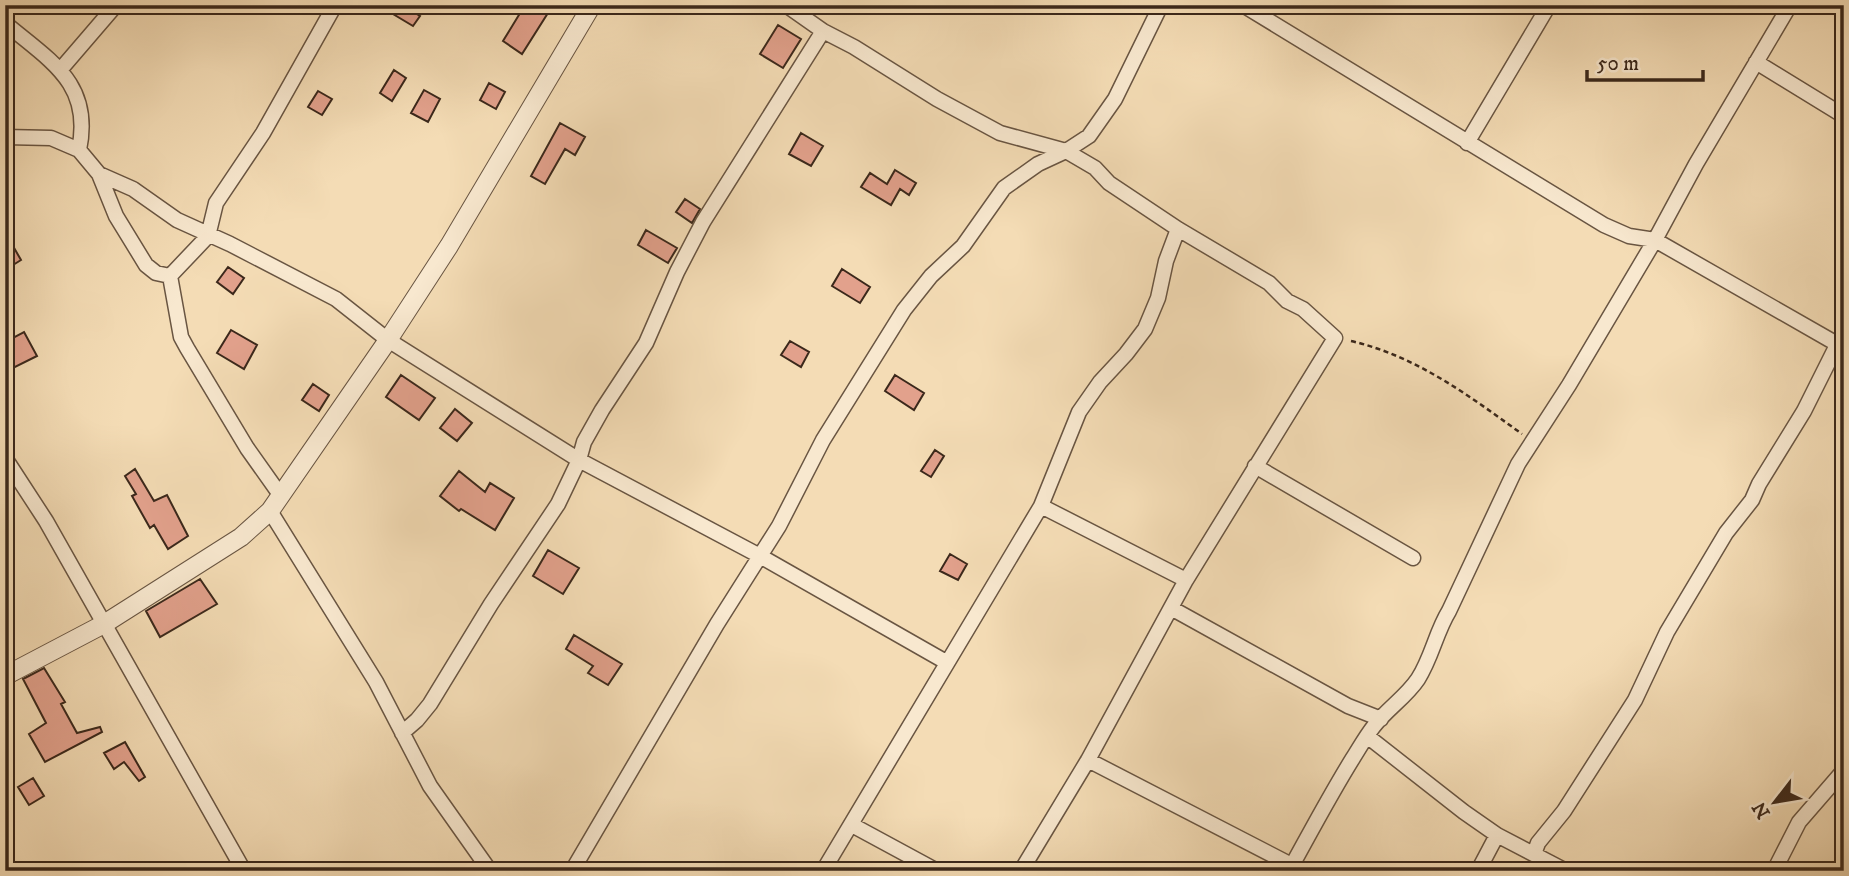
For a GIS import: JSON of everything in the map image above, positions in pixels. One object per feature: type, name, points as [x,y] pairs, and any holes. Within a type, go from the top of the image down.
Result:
[{"type":"street","points":[[61,69],[116,5]]},
{"type":"street","points":[[170,276],[208,236],[216,203],[270,121],[335,5]]},
{"type":"street","points":[[5,676],[104,624],[241,537],[270,511],[388,340],[456,235],[592,5]]},
{"type":"street","points":[[786,5],[823,31],[1000,133],[1066,151],[1095,168],[1109,183],[1178,229],[1269,283],[1287,301],[1303,309],[1335,338],[1186,580],[1088,760],[1021,871]]},
{"type":"street","points":[[572,871],[717,624],[779,526],[823,440],[916,292],[962,246],[1004,188],[1038,164],[1090,136],[1115,99],[1161,5]]},
{"type":"street","points":[[1243,5],[1604,225],[1629,236],[1655,240],[1841,347],[1752,500],[1726,533],[1684,602],[1635,699],[1564,811],[1538,843],[1534,854]]},
{"type":"street","points":[[1467,143],[1549,5]]},
{"type":"street","points":[[1088,760],[1295,868],[1316,819],[1367,736],[1423,670],[1435,648],[1440,626],[1518,464],[1655,240],[1696,164],[1790,5]]},
{"type":"street","points":[[5,23],[61,69],[69,82],[80,107],[83,131],[79,150]]},
{"type":"street","points":[[402,733],[430,704],[491,604],[558,504],[579,460],[584,442],[646,343],[677,272],[703,222],[823,31]]},
{"type":"street","points":[[1756,62],[1844,116]]},
{"type":"street","points":[[5,136],[51,138],[79,150],[99,174],[116,216],[141,258],[156,273],[170,276]]},
{"type":"street","points":[[99,174],[133,188],[177,220],[336,299],[388,340],[579,460],[760,556],[946,662]]},
{"type":"street","points":[[822,871],[1041,506],[1079,412],[1100,382],[1145,329],[1158,298],[1166,261],[1178,229]]},
{"type":"street","points":[[170,276],[178,323],[187,348],[235,430],[281,496]]},
{"type":"street","points":[[5,458],[46,521],[244,871]]},
{"type":"street","points":[[1255,466],[1413,558]]},
{"type":"street","points":[[1041,506],[1186,580]]},
{"type":"street","points":[[270,511],[376,682],[430,786],[490,871]]},
{"type":"street","points":[[1171,608],[1348,706],[1381,719]]},
{"type":"street","points":[[1367,736],[1443,798],[1497,835],[1566,871]]},
{"type":"street","points":[[1774,871],[1799,822],[1844,770]]},
{"type":"street","points":[[852,825],[937,871]]},
{"type":"street","points":[[1478,871],[1497,835]]},
{"type":"path","points":[[1335,338],[1384,351],[1441,377],[1533,442]]},
{"type":"building","points":[[378,5],[402,5],[420,16],[413,26]]},
{"type":"building","points":[[525,5],[553,5],[522,54],[503,41]]},
{"type":"building","points":[[778,25],[801,39],[783,68],[760,54]]},
{"type":"building","points":[[394,70],[406,78],[392,101],[380,93]]},
{"type":"building","points":[[489,83],[505,92],[496,109],[480,100]]},
{"type":"building","points":[[424,90],[440,99],[428,122],[411,113]]},
{"type":"building","points":[[318,91],[332,99],[322,115],[308,107]]},
{"type":"building","points":[[560,123],[585,137],[575,155],[565,149],[545,184],[531,176]]},
{"type":"building","points":[[801,133],[823,146],[811,166],[789,154]]},
{"type":"building","points":[[895,170],[916,183],[909,195],[900,189],[891,205],[861,187],[870,173],[887,184]]},
{"type":"building","points":[[685,199],[700,209],[692,223],[676,212]]},
{"type":"building","points":[[646,230],[677,248],[668,263],[638,245]]},
{"type":"building","points":[[5,232],[21,260],[5,270]]},
{"type":"building","points":[[228,267],[244,278],[233,294],[217,282]]},
{"type":"building","points":[[842,269],[870,287],[860,303],[832,286]]},
{"type":"building","points":[[231,330],[257,345],[244,369],[217,353]]},
{"type":"building","points":[[24,332],[37,356],[5,372],[5,342]]},
{"type":"building","points":[[790,341],[809,352],[801,367],[781,355]]},
{"type":"building","points":[[401,375],[435,398],[419,420],[386,397]]},
{"type":"building","points":[[895,375],[924,393],[914,410],[885,391]]},
{"type":"building","points":[[313,384],[329,395],[319,411],[302,400]]},
{"type":"building","points":[[455,409],[472,423],[457,441],[440,428]]},
{"type":"building","points":[[935,450],[944,456],[931,477],[921,471]]},
{"type":"building","points":[[135,469],[154,501],[167,495],[188,536],[168,549],[154,525],[150,528],[132,496],[136,494],[125,476]]},
{"type":"building","points":[[459,471],[485,492],[490,483],[514,498],[495,530],[461,509],[459,511],[440,496]]},
{"type":"building","points":[[548,550],[579,568],[563,594],[533,576]]},
{"type":"building","points":[[950,554],[967,564],[958,580],[940,571]]},
{"type":"building","points":[[200,579],[217,604],[160,637],[146,611]]},
{"type":"building","points":[[574,635],[622,664],[608,685],[588,673],[593,666],[566,649]]},
{"type":"building","points":[[44,668],[65,702],[61,704],[77,733],[100,727],[102,732],[45,762],[29,734],[46,723],[23,679]]},
{"type":"building","points":[[125,742],[145,777],[139,781],[124,762],[114,769],[104,753]]},
{"type":"building","points":[[33,778],[44,796],[29,805],[18,787]]}]
